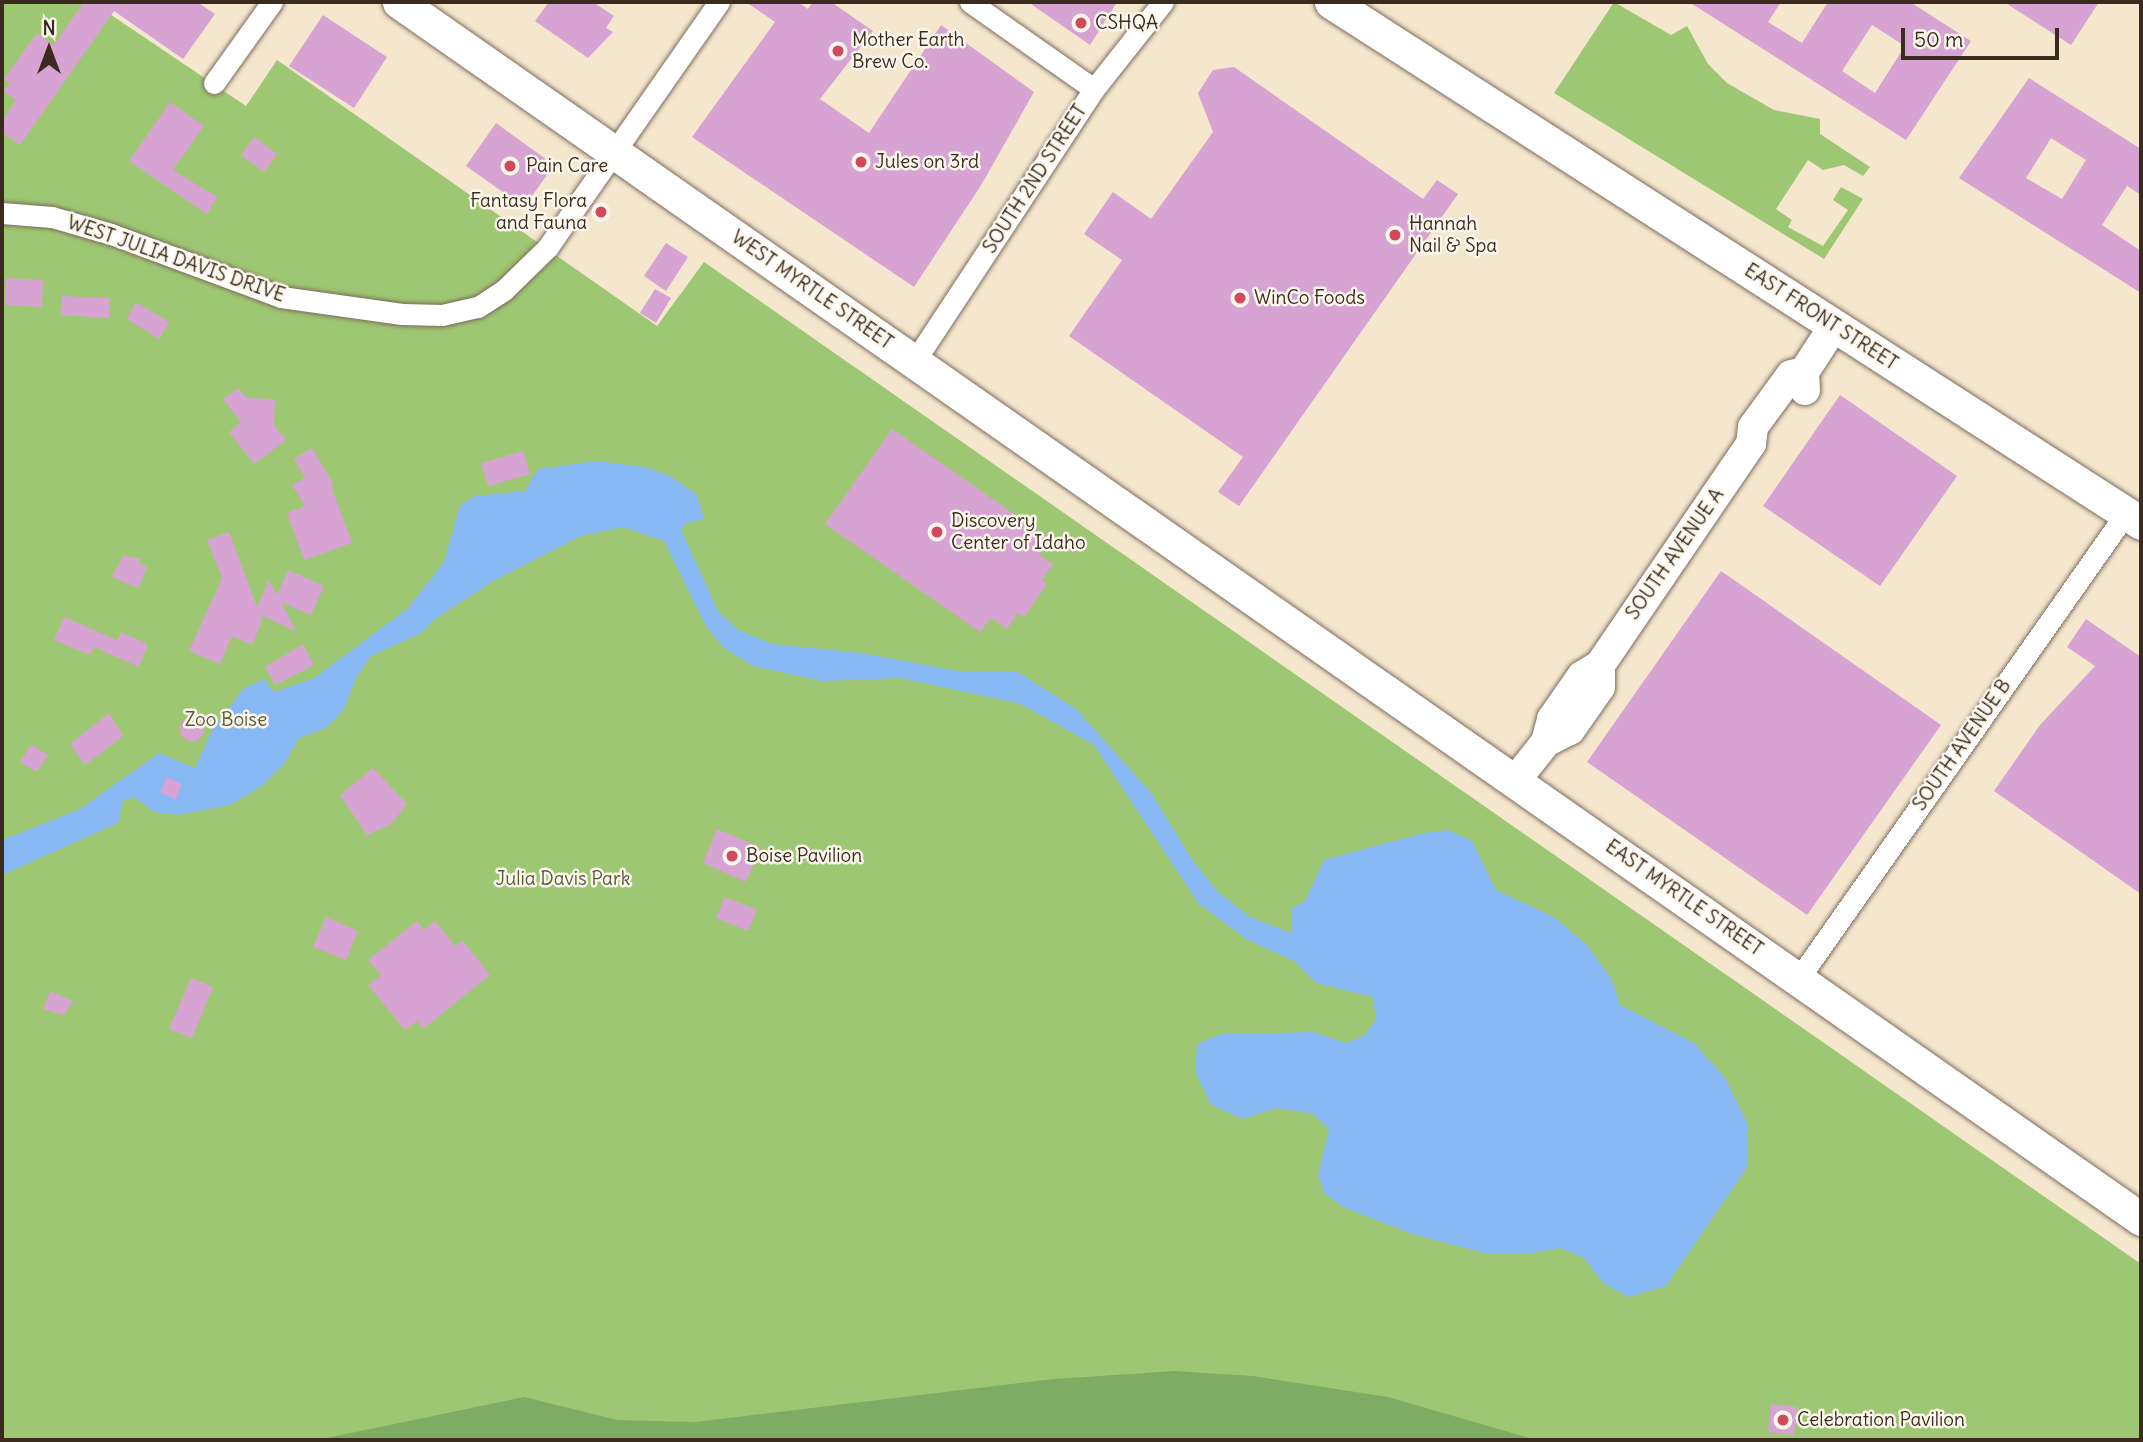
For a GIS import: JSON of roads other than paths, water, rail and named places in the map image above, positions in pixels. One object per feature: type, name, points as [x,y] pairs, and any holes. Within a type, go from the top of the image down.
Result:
[{"type":"main road","name":"WEST MYRTLE STREET","points":[[399,2],[1225,579]]},
{"type":"main road","name":"EAST FRONT STREET","points":[[1331,2],[2134,518]]},
{"type":"main road","name":"EAST MYRTLE STREET","points":[[1225,579],[2141,1219]]},
{"type":"street","points":[[214,83],[272,2]]},
{"type":"street","name":"WEST JULIA DAVIS DRIVE","points":[[2,213],[52,217],[111,234],[240,285],[349,309],[442,315],[478,307],[504,290],[548,247],[719,2]]},
{"type":"street","points":[[970,2],[1094,89]]},
{"type":"street","name":"SOUTH 2ND STREET","points":[[915,362],[1094,89],[1163,2]]},
{"type":"street","name":"SOUTH AVENUE A","points":[[1515,781],[1546,742],[1552,719],[1582,676],[1600,665],[1751,444],[1753,427],[1791,375],[1804,372],[1834,326]]},
{"type":"street","name":"SOUTH AVENUE B","points":[[1799,978],[2134,518]]},
{"type":"water","points":[[595,461],[646,467],[672,477],[697,495],[704,519],[686,523],[681,530],[718,611],[738,630],[772,644],[862,653],[958,671],[1018,672],[1076,709],[1152,794],[1191,858],[1217,891],[1250,917],[1291,933],[1291,909],[1305,901],[1324,860],[1423,833],[1447,830],[1472,841],[1496,890],[1554,917],[1587,945],[1612,980],[1620,1005],[1694,1043],[1726,1079],[1748,1125],[1748,1166],[1666,1286],[1628,1297],[1603,1283],[1584,1258],[1560,1248],[1532,1253],[1485,1253],[1412,1234],[1343,1207],[1324,1193],[1318,1174],[1329,1130],[1313,1114],[1277,1108],[1242,1119],[1210,1104],[1195,1071],[1197,1044],[1221,1034],[1313,1032],[1346,1043],[1365,1035],[1376,1019],[1373,997],[1316,983],[1294,961],[1246,939],[1199,904],[1094,745],[1021,704],[900,678],[822,681],[753,666],[724,648],[707,628],[664,541],[623,527],[581,536],[493,581],[435,619],[421,633],[371,656],[356,678],[344,709],[326,728],[299,738],[284,764],[262,786],[230,805],[177,815],[154,812],[134,797],[123,801],[118,823],[2,875],[2,840],[80,809],[159,753],[195,768],[212,730],[243,689],[264,679],[274,692],[314,678],[407,609],[444,562],[460,506],[474,496],[525,491],[538,469]]},
{"type":"place","name":"CSHQA","points":[[1081,23]]},
{"type":"place","name":"Mother Earth Brew Co.","points":[[838,51]]},
{"type":"place","name":"Jules on 3rd","points":[[861,162]]},
{"type":"place","name":"Pain Care","points":[[510,166]]},
{"type":"place","name":"Fantasy Flora and Fauna","points":[[601,212]]},
{"type":"place","name":"Hannah Nail & Spa","points":[[1395,235]]},
{"type":"place","name":"WinCo Foods","points":[[1240,298]]},
{"type":"place","name":"Discovery Center of Idaho","points":[[937,532]]},
{"type":"place","name":"Boise Pavilion","points":[[732,856]]},
{"type":"place","name":"Celebration Pavilion","points":[[1783,1420]]},
{"type":"park label","name":"Zoo Boise","points":[[226,720]]},
{"type":"park label","name":"Julia Davis Park","points":[[563,879]]}]
